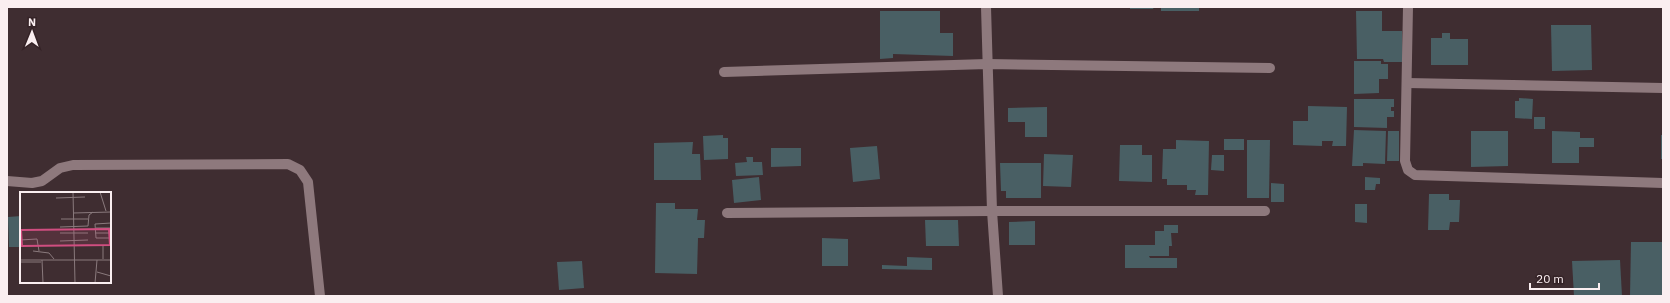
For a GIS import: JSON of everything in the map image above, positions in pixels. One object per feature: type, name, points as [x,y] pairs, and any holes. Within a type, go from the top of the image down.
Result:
[{"type":"street","points":[[986,7],[992,211],[998,296]]},
{"type":"street","points":[[1408,7],[1405,161],[1408,170],[1415,175],[1663,183]]},
{"type":"street","points":[[724,72],[987,64],[1270,68]]},
{"type":"street","points":[[1407,83],[1663,88]]},
{"type":"street","points":[[7,181],[32,183],[42,181],[60,168],[73,165],[288,164],[300,170],[308,182],[320,296]]},
{"type":"street","points":[[727,213],[1265,211]]},
{"type":"building","points":[[1130,7],[1154,7],[1153,9],[1130,9]]},
{"type":"building","points":[[1161,7],[1199,7],[1199,11],[1161,11]]},
{"type":"building","points":[[880,11],[940,11],[940,33],[953,33],[953,56],[893,54],[893,58],[880,59]]},
{"type":"building","points":[[1356,11],[1382,11],[1382,31],[1402,31],[1403,62],[1384,62],[1383,59],[1357,59]]},
{"type":"building","points":[[1551,25],[1591,25],[1592,70],[1552,71]]},
{"type":"building","points":[[1442,33],[1450,33],[1450,39],[1468,39],[1468,65],[1431,65],[1431,38],[1442,38]]},
{"type":"building","points":[[1354,61],[1381,61],[1381,64],[1388,64],[1388,79],[1379,79],[1379,93],[1354,94]]},
{"type":"building","points":[[1519,98],[1533,99],[1532,119],[1515,118],[1515,101],[1519,101]]},
{"type":"building","points":[[1354,99],[1394,99],[1394,107],[1391,107],[1391,111],[1394,111],[1394,117],[1387,117],[1387,128],[1354,127]]},
{"type":"building","points":[[1308,106],[1347,107],[1346,146],[1332,146],[1333,141],[1322,141],[1322,146],[1293,145],[1293,121],[1308,121]]},
{"type":"building","points":[[1047,107],[1047,137],[1025,137],[1025,122],[1008,122],[1008,108]]},
{"type":"building","points":[[1534,117],[1545,117],[1545,129],[1534,129]]},
{"type":"building","points":[[1354,130],[1386,131],[1385,164],[1363,163],[1363,166],[1352,166]]},
{"type":"building","points":[[1388,131],[1399,131],[1399,161],[1387,161]]},
{"type":"building","points":[[1471,131],[1508,131],[1508,166],[1471,167]]},
{"type":"building","points":[[1552,131],[1580,132],[1580,138],[1594,138],[1594,147],[1579,147],[1579,163],[1552,163]]},
{"type":"building","points":[[723,135],[723,138],[728,138],[728,159],[704,160],[703,136]]},
{"type":"building","points":[[1661,135],[1663,135],[1663,159],[1661,159]]},
{"type":"building","points":[[1224,139],[1244,139],[1244,150],[1224,150]]},
{"type":"building","points":[[1176,140],[1209,141],[1208,195],[1195,195],[1196,190],[1187,190],[1187,185],[1167,185],[1167,179],[1162,179],[1163,149],[1176,149]]},
{"type":"building","points":[[1247,140],[1270,140],[1269,198],[1247,198]]},
{"type":"building","points":[[693,142],[692,154],[700,154],[701,180],[654,180],[654,143]]},
{"type":"building","points":[[1120,145],[1142,145],[1142,155],[1152,155],[1152,182],[1119,181]]},
{"type":"building","points":[[877,146],[880,179],[853,182],[850,148]]},
{"type":"building","points":[[771,148],[801,148],[801,166],[771,167]]},
{"type":"building","points":[[1044,154],[1073,155],[1071,187],[1043,186]]},
{"type":"building","points":[[1212,155],[1224,155],[1224,171],[1211,170]]},
{"type":"building","points":[[746,157],[753,157],[753,162],[762,162],[763,175],[736,176],[735,163],[747,162]]},
{"type":"building","points":[[1000,163],[1041,163],[1041,198],[1006,198],[1006,191],[1001,191]]},
{"type":"building","points":[[759,177],[761,200],[734,203],[732,180]]},
{"type":"building","points":[[1365,177],[1380,178],[1380,184],[1376,184],[1375,190],[1365,190]]},
{"type":"building","points":[[1271,183],[1284,184],[1284,202],[1271,202]]},
{"type":"building","points":[[1429,194],[1449,194],[1449,200],[1460,200],[1459,222],[1450,222],[1449,230],[1428,230]]},
{"type":"building","points":[[656,203],[675,203],[675,209],[698,209],[697,220],[705,220],[704,238],[698,238],[697,274],[655,273]]},
{"type":"building","points":[[1355,204],[1367,204],[1367,223],[1355,222]]},
{"type":"building","points":[[20,216],[20,247],[9,247],[8,217]]},
{"type":"building","points":[[925,220],[958,220],[959,246],[926,246]]},
{"type":"building","points":[[1035,221],[1035,245],[1009,245],[1009,222]]},
{"type":"building","points":[[1164,225],[1178,225],[1178,233],[1171,233],[1172,246],[1169,246],[1169,256],[1149,256],[1150,258],[1177,258],[1177,268],[1125,268],[1125,245],[1155,245],[1155,231],[1164,231]]},
{"type":"building","points":[[822,238],[848,239],[848,266],[822,266]]},
{"type":"building","points":[[1631,242],[1663,242],[1663,296],[1630,296]]},
{"type":"building","points":[[907,257],[932,258],[932,270],[882,269],[882,265],[907,266]]},
{"type":"building","points":[[1620,260],[1622,296],[1574,296],[1572,261]]},
{"type":"building","points":[[582,261],[584,288],[559,290],[557,262]]}]
